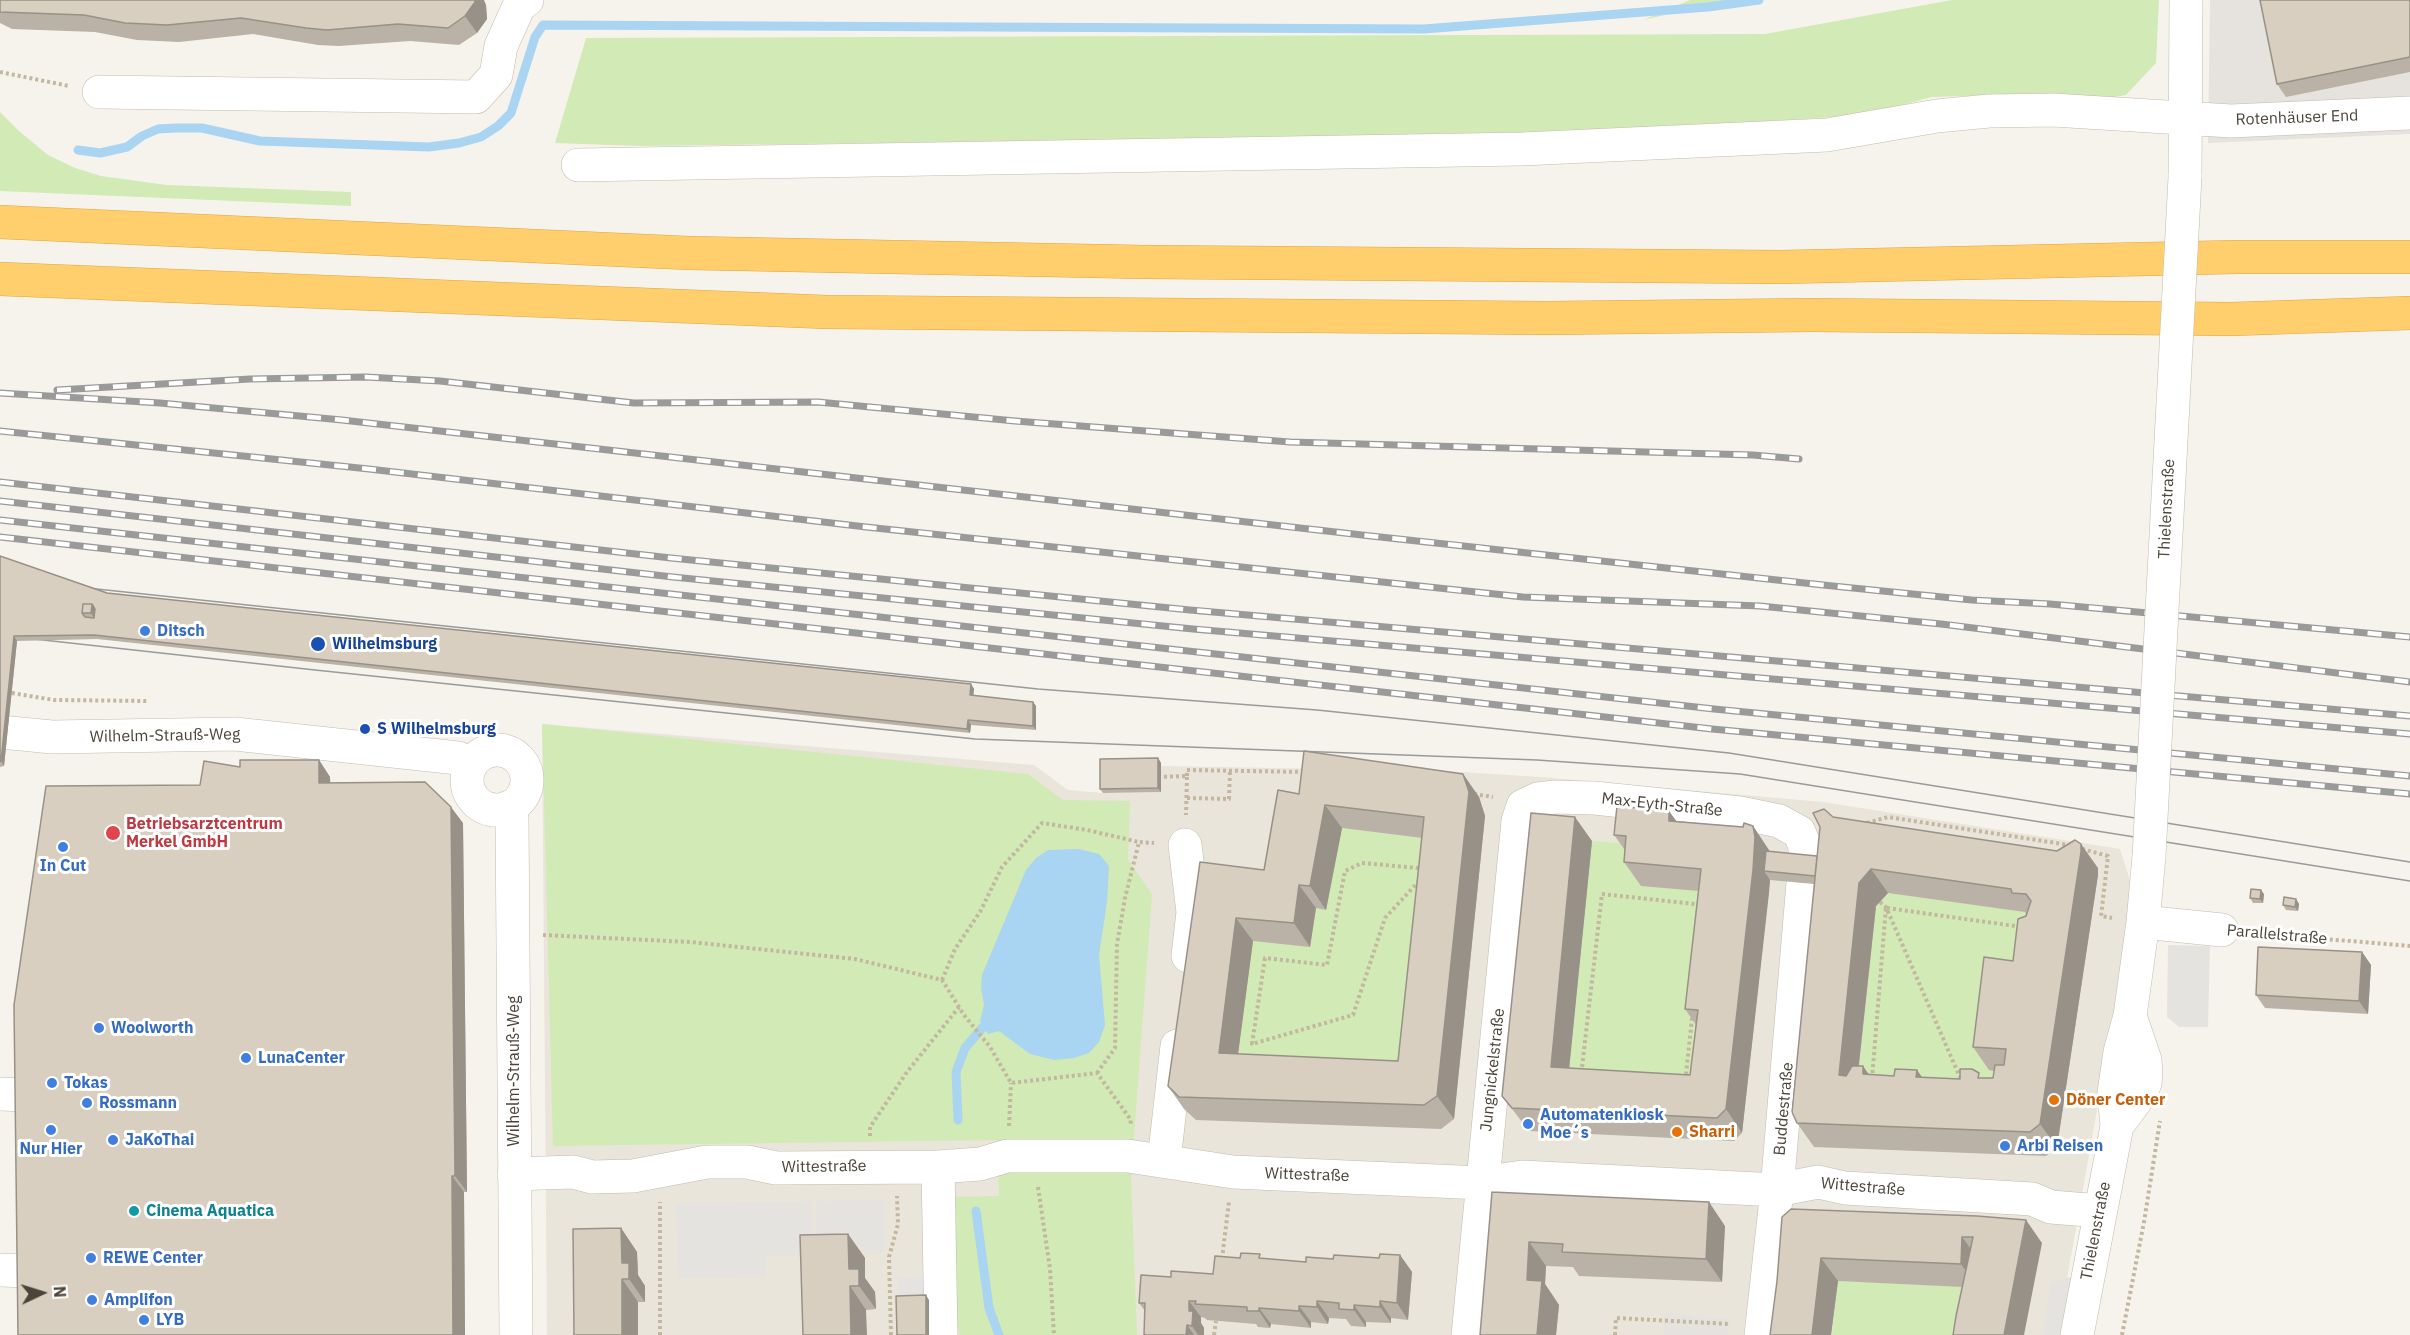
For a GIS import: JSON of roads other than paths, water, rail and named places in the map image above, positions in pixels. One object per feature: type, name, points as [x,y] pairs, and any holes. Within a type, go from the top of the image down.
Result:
[{"type":"highway","points":[[0,222],[689,254],[1134,262],[1781,267],[2226,258],[2410,257]]},
{"type":"highway","points":[[0,279],[827,312],[1546,318],[1811,315],[2221,319],[2410,313]]},
{"type":"street","points":[[99,92],[476,97],[496,75],[501,46],[519,6],[527,0]]},
{"type":"street","name":"Thielenstraße","points":[[2077,1335],[2117,1126],[2114,1093],[2120,1052],[2130,1016],[2143,922],[2149,856],[2185,177],[2186,0]]},
{"type":"street","name":"Rotenhäuser End","points":[[578,165],[1534,149],[1827,135],[1937,116],[1989,111],[2053,110],[2185,120],[2231,121],[2410,113]]},
{"type":"street","name":"Wilhelm-Strauß-Weg","points":[[0,732],[52,737],[235,734],[458,758],[471,764]]},
{"type":"street","points":[[487,751],[508,752],[518,758],[524,768],[527,779],[525,791],[518,801],[509,807],[496,810],[484,807],[474,800],[468,789],[467,776],[471,764],[487,751]]},
{"type":"street","name":"Max-Eyth-Straße","points":[[1523,806],[1538,799],[1555,797],[1594,798],[1740,813],[1779,821],[1802,860]]},
{"type":"street","name":"Jungnickelstraße","points":[[1468,1335],[1518,821],[1523,806]]},
{"type":"street","name":"Wilhelm-Strauß-Weg","points":[[509,807],[512,818],[516,1335]]},
{"type":"street","points":[[1185,844],[1193,912],[1185,980]]},
{"type":"street","name":"Buddestraße","points":[[1761,1330],[1777,1190],[1802,860]]},
{"type":"street","name":"Parallelstraße","points":[[2143,922],[2222,930]]},
{"type":"street","points":[[1164,1161],[1181,1014]]},
{"type":"street","name":"Wittestraße","points":[[514,1174],[573,1172],[592,1177],[633,1176],[707,1162],[747,1162],[776,1168],[938,1167],[980,1164],[1022,1156],[1128,1156],[1233,1172],[1482,1183],[1522,1177],[1777,1190],[1818,1182],[1845,1188],[2031,1199],[2050,1207],[2100,1212]]},
{"type":"street","points":[[938,1167],[941,1335]]},
{"type":"water","points":[[1079,849],[1099,854],[1109,866],[1107,902],[1099,955],[1105,1025],[1099,1042],[1089,1053],[1074,1058],[1054,1060],[1030,1054],[999,1031],[988,1034],[980,1021],[984,1005],[981,988],[982,975],[1026,870],[1036,858],[1048,850]]},
{"type":"waterway","points":[[78,150],[100,153],[127,147],[142,136],[158,129],[176,128],[202,128],[260,141],[429,147],[459,143],[481,137],[498,126],[511,113],[535,37],[543,25],[1424,29],[1708,7],[1759,0]]},
{"type":"waterway","points":[[958,1120],[956,1072],[965,1048],[983,1027]]},
{"type":"waterway","points":[[976,1211],[989,1308],[999,1335]]},
{"type":"tram line","points":[[78,587],[1038,689],[1317,710],[1729,753],[2410,862]]},
{"type":"tram line","points":[[0,633],[34,639],[315,670],[975,739],[1537,760],[1740,774],[2410,881]]},
{"type":"railway","points":[[57,390],[250,379],[366,377],[440,381],[634,403],[818,402],[1015,421],[1290,442],[1753,455],[1799,459]]},
{"type":"railway","points":[[0,393],[160,403],[342,420],[1823,585],[2410,637]]},
{"type":"railway","points":[[0,431],[369,469],[866,527],[1523,597],[1760,606],[1941,624],[2410,682]]},
{"type":"railway","points":[[0,482],[671,558],[1190,610],[2410,716]]},
{"type":"railway","points":[[0,501],[673,577],[1193,629],[2410,734]]},
{"type":"railway","points":[[0,520],[1714,709],[2410,776]]},
{"type":"railway","points":[[0,537],[1712,729],[2410,794]]},
{"type":"place","name":"Ditsch","points":[[145,631]]},
{"type":"place","name":"Wilhelmsburg","points":[[318,644]]},
{"type":"place","name":"S Wilhelmsburg","points":[[365,729]]},
{"type":"place","name":"Betriebsarztcentrum Merkel GmbH","points":[[113,833]]},
{"type":"place","name":"In Cut","points":[[63,847]]},
{"type":"place","name":"Woolworth","points":[[99,1028]]},
{"type":"place","name":"LunaCenter","points":[[246,1058]]},
{"type":"place","name":"Tokas","points":[[52,1083]]},
{"type":"place","name":"Döner Center","points":[[2054,1100]]},
{"type":"place","name":"Rossmann","points":[[87,1103]]},
{"type":"place","name":"Automatenkiosk Moe´s","points":[[1528,1124]]},
{"type":"place","name":"Nur Hier","points":[[51,1130]]},
{"type":"place","name":"Sharri","points":[[1677,1132]]},
{"type":"place","name":"JaKoThai","points":[[113,1140]]},
{"type":"place","name":"Arbi Reisen","points":[[2005,1146]]},
{"type":"place","name":"Cinema Aquatica","points":[[134,1211]]},
{"type":"place","name":"REWE Center","points":[[91,1258]]},
{"type":"place","name":"Amplifon","points":[[92,1300]]},
{"type":"place","name":"LYB","points":[[144,1320]]}]
